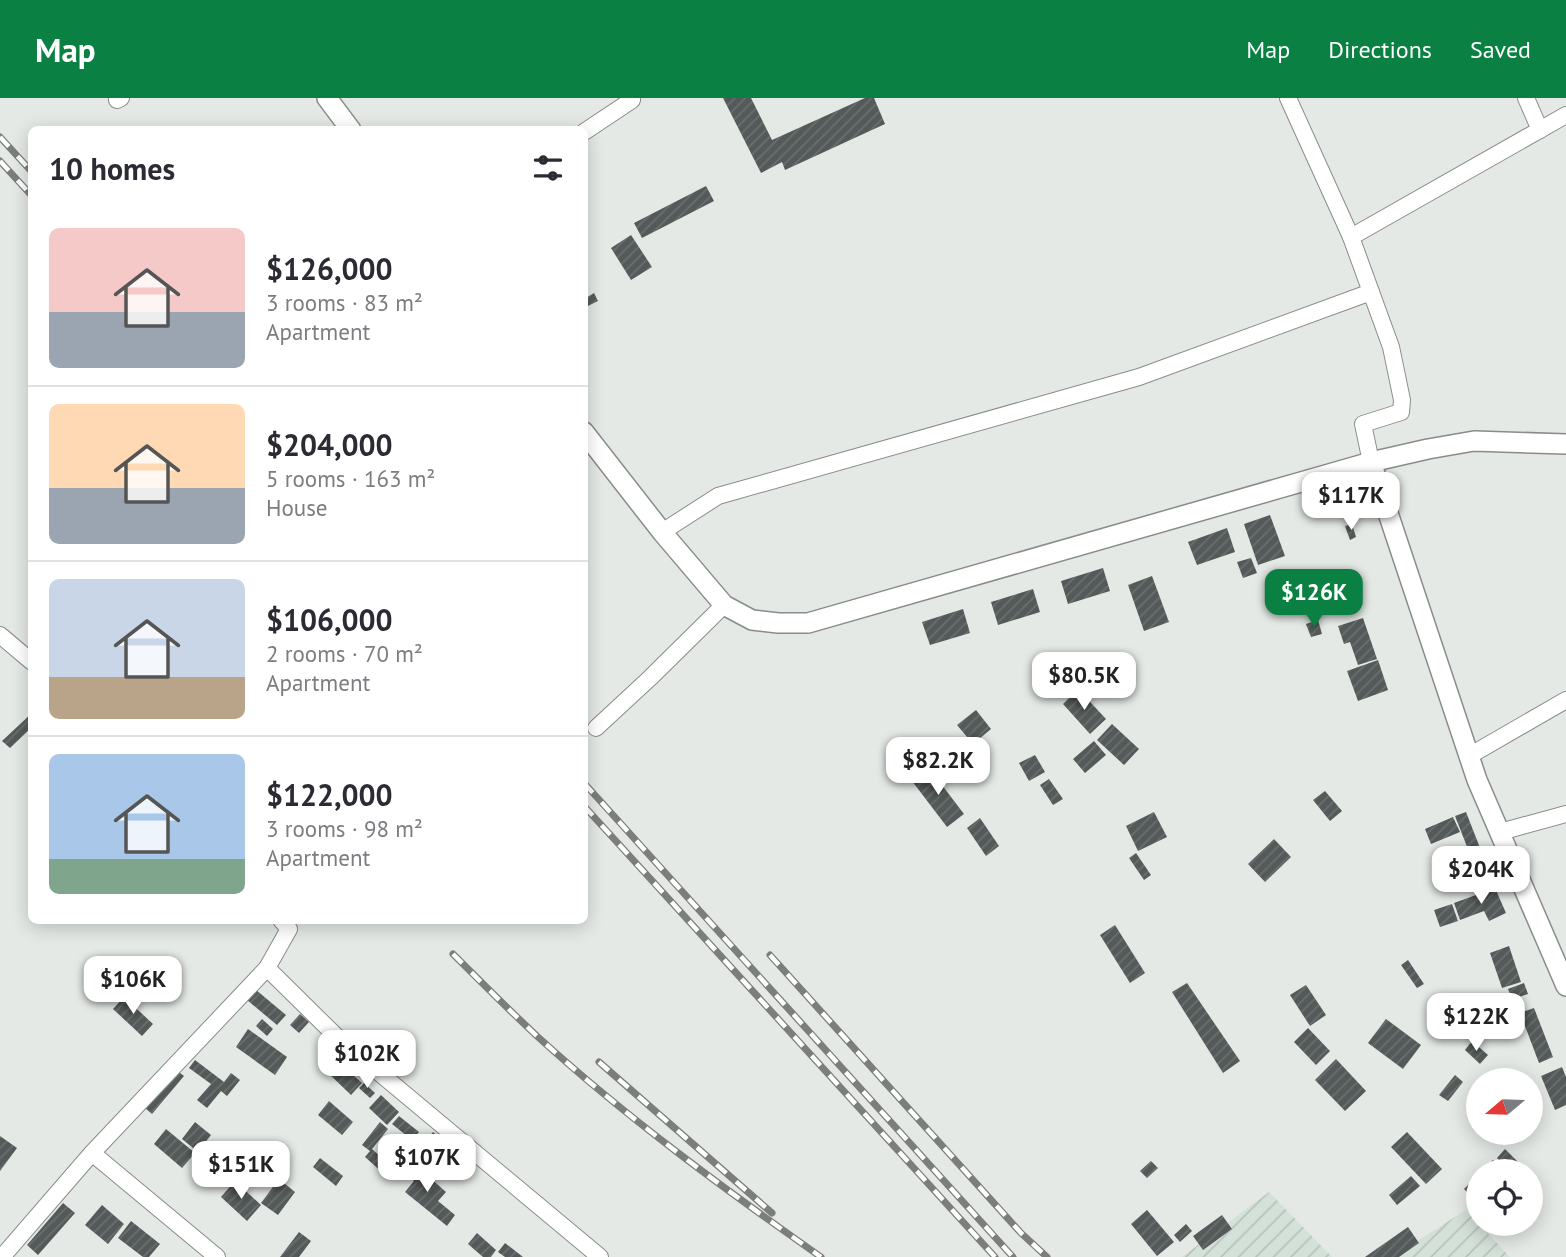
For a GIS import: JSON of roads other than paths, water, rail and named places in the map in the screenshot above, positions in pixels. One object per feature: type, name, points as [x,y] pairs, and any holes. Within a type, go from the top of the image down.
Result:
[{"type":"street","points":[[327,98],[348,126]]},
{"type":"street","points":[[588,129],[632,100],[630,98]]},
{"type":"street","points":[[1288,98],[1351,237],[1391,347],[1402,400],[1401,412],[1363,424],[1371,462],[1477,780],[1566,986]]},
{"type":"street","points":[[1526,98],[1540,130]]},
{"type":"street","points":[[1351,237],[1566,115]]},
{"type":"street","points":[[662,532],[718,496],[1139,377],[1371,292]]},
{"type":"street","points":[[588,437],[662,532],[724,605],[752,620],[778,623],[808,623],[1371,462],[1427,449],[1474,441],[1566,444]]},
{"type":"street","points":[[596,728],[724,605]]},
{"type":"street","points":[[0,635],[28,659]]},
{"type":"street","points":[[1469,756],[1566,700]]},
{"type":"street","points":[[1500,832],[1566,814]]},
{"type":"street","points":[[2,1257],[92,1153],[267,968],[289,929],[285,924]]},
{"type":"street","points":[[267,968],[340,1040],[600,1257]]},
{"type":"street","points":[[92,1153],[217,1257]]},
{"type":"railway","points":[[0,137],[28,168]]},
{"type":"railway","points":[[0,161],[28,192]]},
{"type":"railway","points":[[588,787],[1013,1257]]},
{"type":"railway","points":[[588,810],[995,1257]]},
{"type":"railway","points":[[453,954],[538,1037],[640,1124],[821,1257]]},
{"type":"railway","points":[[770,955],[1021,1233],[1047,1257]]},
{"type":"railway","points":[[599,1062],[772,1213]]}]
